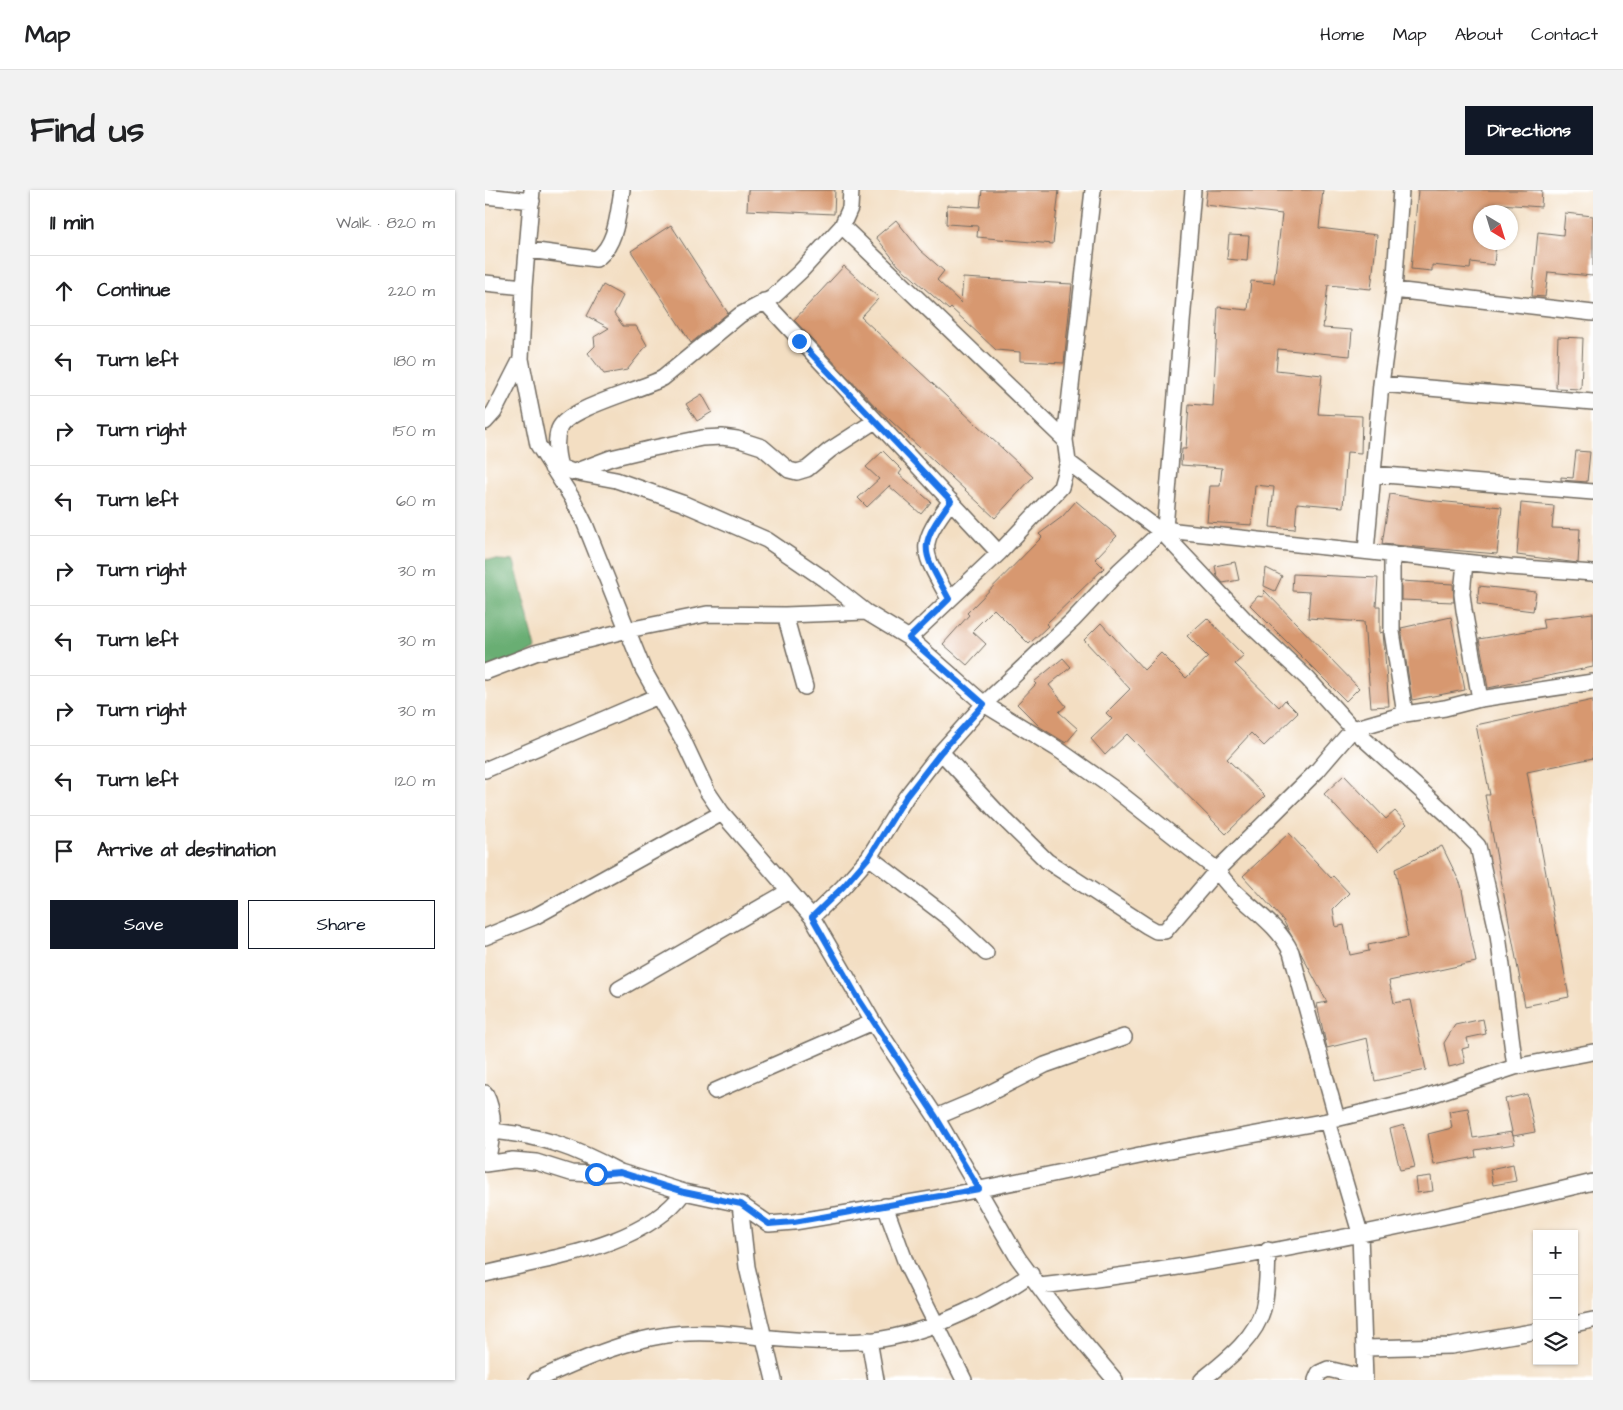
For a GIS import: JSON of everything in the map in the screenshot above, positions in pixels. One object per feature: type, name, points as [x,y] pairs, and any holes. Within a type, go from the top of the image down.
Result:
[{"type":"street","points":[[529,250],[596,259],[604,254],[617,221],[622,190]]},
{"type":"street","points":[[851,190],[850,208],[842,226],[784,288],[740,315],[663,378],[649,386],[594,404],[563,421],[558,430],[557,444],[561,469],[643,669],[707,792],[722,813],[812,917],[873,1022],[936,1117],[979,1189],[1003,1234],[1057,1311],[1115,1380]]},
{"type":"street","points":[[909,638],[999,553],[1061,487],[1068,462],[1065,440],[1093,190]]},
{"type":"street","points":[[812,917],[843,887],[869,857],[906,797],[941,752],[984,704],[1073,620],[1120,570],[1163,530],[1193,190]]},
{"type":"street","points":[[1366,551],[1381,384],[1394,290],[1401,190]]},
{"type":"street","points":[[485,196],[532,195],[529,250],[524,287],[521,359],[538,445],[561,469],[616,480],[682,503],[767,540],[824,579],[866,612],[909,638],[984,704],[1056,748],[1113,788],[1217,870],[1227,886],[1282,934],[1291,952],[1360,1233],[1365,1379],[1328,1369],[1319,1373],[1316,1380]]},
{"type":"street","points":[[842,226],[1065,440]]},
{"type":"street","points":[[485,283],[524,287]]},
{"type":"street","points":[[1394,290],[1593,313]]},
{"type":"street","points":[[764,301],[999,553]]},
{"type":"street","points":[[485,422],[494,412],[521,359]]},
{"type":"street","points":[[1381,384],[1593,402]]},
{"type":"street","points":[[561,469],[702,438],[722,437],[737,438],[762,447],[789,470],[797,472],[807,469],[830,450],[875,421]]},
{"type":"street","points":[[1068,462],[1163,530],[1247,622],[1308,679],[1353,729],[1442,809],[1478,846],[1498,935],[1515,1067]]},
{"type":"street","points":[[1373,474],[1593,492]]},
{"type":"street","points":[[949,599],[928,559],[925,546],[927,536],[951,501]]},
{"type":"street","points":[[1163,530],[1465,562],[1593,572]]},
{"type":"street","points":[[1391,554],[1392,632],[1405,714]]},
{"type":"street","points":[[1465,562],[1462,594],[1481,699]]},
{"type":"street","points":[[485,672],[535,653],[628,630],[707,614],[785,615],[866,612]]},
{"type":"street","points":[[785,615],[805,687]]},
{"type":"street","points":[[941,752],[995,811],[1047,861],[1156,931],[1165,931],[1217,870],[1317,771],[1353,729],[1405,714],[1445,708],[1481,699],[1593,682]]},
{"type":"street","points":[[485,770],[658,696]]},
{"type":"street","points":[[485,937],[534,917],[722,813]]},
{"type":"street","points":[[869,857],[950,919],[986,953]]},
{"type":"street","points":[[619,989],[789,891]]},
{"type":"street","points":[[715,1091],[873,1022]]},
{"type":"street","points":[[936,1117],[973,1102],[1045,1065],[1124,1037]]},
{"type":"street","points":[[489,1131],[566,1145],[620,1172],[684,1192],[741,1204],[769,1224],[794,1222],[979,1189],[1155,1153],[1332,1120],[1419,1099],[1515,1067],[1593,1052]]},
{"type":"street","points":[[485,1092],[493,1115],[489,1131],[486,1163],[513,1160],[536,1162],[571,1173],[596,1174],[620,1172]]},
{"type":"street","points":[[537,1380],[561,1375],[602,1353],[658,1336],[688,1333],[721,1333],[766,1338],[869,1340],[894,1337],[936,1324],[1006,1290],[1035,1280],[1144,1274],[1360,1233],[1593,1182]]},
{"type":"street","points":[[485,1274],[566,1256],[645,1227],[673,1207],[684,1192]]},
{"type":"street","points":[[741,1204],[747,1267],[766,1338],[774,1380]]},
{"type":"street","points":[[885,1206],[907,1266],[963,1380]]},
{"type":"street","points":[[1203,1380],[1241,1345],[1263,1311],[1266,1295],[1268,1250]]},
{"type":"street","points":[[1578,1323],[1593,1320]]},
{"type":"street","points":[[1365,1348],[1451,1346],[1533,1332]]},
{"type":"street","points":[[869,1340],[876,1380]]},
{"type":"green space","points":[[485,559],[514,561],[536,649],[485,677]]},
{"type":"building","points":[[748,190],[835,190],[834,214],[747,210]]},
{"type":"building","points":[[982,190],[1059,190],[1053,244],[977,237],[978,226],[946,224],[947,205],[980,207]]},
{"type":"building","points":[[1207,190],[1323,190],[1319,228],[1377,235],[1371,289],[1328,285],[1323,328],[1352,330],[1350,356],[1278,349],[1276,370],[1322,375],[1318,414],[1362,416],[1361,453],[1347,452],[1343,507],[1297,503],[1295,529],[1270,527],[1274,487],[1255,485],[1252,525],[1207,522],[1210,486],[1220,486],[1222,468],[1181,465],[1182,449],[1186,449],[1189,404],[1213,406],[1218,307],[1248,310],[1251,281],[1274,283],[1282,214],[1205,205]]},
{"type":"building","points":[[1418,190],[1542,190],[1541,207],[1500,204],[1473,205],[1473,250],[1495,250],[1494,265],[1471,262],[1470,269],[1432,265],[1432,271],[1411,269]]},
{"type":"building","points":[[1565,213],[1593,216],[1593,276],[1548,272],[1545,297],[1532,296],[1538,232],[1563,235]]},
{"type":"building","points":[[896,220],[920,250],[944,271],[937,280],[961,303],[963,278],[1072,284],[1064,363],[1020,361],[1020,352],[996,350],[951,308],[949,310],[898,265],[876,237]]},
{"type":"building","points":[[671,225],[728,313],[691,343],[631,251]]},
{"type":"building","points":[[1229,235],[1249,236],[1247,261],[1227,259]]},
{"type":"building","points":[[844,266],[879,298],[861,317],[1033,477],[995,518],[876,407],[794,320]]},
{"type":"building","points":[[603,285],[623,296],[614,314],[623,326],[636,326],[647,345],[627,370],[604,374],[588,353],[595,346],[594,337],[609,328],[587,316]]},
{"type":"building","points":[[1558,337],[1583,338],[1581,389],[1556,388]]},
{"type":"building","points":[[702,394],[712,412],[697,421],[686,404]]},
{"type":"building","points":[[883,451],[902,470],[899,474],[931,502],[921,514],[889,486],[867,507],[858,498],[879,479],[866,467]]},
{"type":"building","points":[[1576,451],[1590,452],[1587,482],[1561,480],[1561,477],[1573,478]]},
{"type":"building","points":[[1390,494],[1425,500],[1502,507],[1497,554],[1382,544]]},
{"type":"building","points":[[1076,501],[1117,536],[1095,559],[1104,568],[1046,624],[1048,626],[1029,644],[994,609],[972,631],[986,644],[967,665],[943,644],[969,615],[967,613],[1042,537],[1039,534],[1062,517]]},
{"type":"building","points":[[1521,503],[1554,506],[1552,528],[1580,529],[1578,563],[1517,555]]},
{"type":"building","points":[[1235,562],[1239,580],[1223,583],[1217,576],[1215,566]]},
{"type":"building","points":[[1266,568],[1282,576],[1275,591],[1264,586]]},
{"type":"building","points":[[1293,574],[1378,578],[1376,606],[1380,606],[1380,633],[1383,632],[1389,706],[1371,707],[1364,622],[1308,618],[1310,592],[1292,591]]},
{"type":"building","points":[[1401,581],[1453,584],[1454,602],[1401,600]]},
{"type":"building","points":[[1479,586],[1536,592],[1533,611],[1477,604]]},
{"type":"building","points":[[1264,590],[1359,688],[1346,701],[1250,605],[1258,596],[1263,597]]},
{"type":"building","points":[[1593,613],[1593,667],[1488,688],[1479,639],[1544,628],[1542,619]]},
{"type":"building","points":[[1451,617],[1465,690],[1412,700],[1401,628]]},
{"type":"building","points":[[1207,618],[1244,656],[1235,664],[1279,707],[1285,700],[1298,713],[1264,746],[1251,733],[1227,759],[1265,796],[1226,834],[1127,734],[1105,755],[1091,739],[1112,719],[1106,713],[1130,689],[1084,640],[1101,623],[1144,670],[1161,653],[1186,678],[1208,657],[1187,636]]},
{"type":"building","points":[[1063,658],[1071,667],[1049,685],[1066,706],[1059,712],[1078,729],[1066,743],[1040,727],[1017,704],[1036,684],[1034,682]]},
{"type":"building","points":[[1593,700],[1593,758],[1527,772],[1569,997],[1525,1006],[1485,795],[1490,795],[1476,725]]},
{"type":"building","points":[[1344,775],[1386,819],[1395,811],[1407,824],[1378,852],[1324,794]]},
{"type":"building","points":[[1289,833],[1331,878],[1333,876],[1349,893],[1333,909],[1336,927],[1344,925],[1350,955],[1369,951],[1368,945],[1408,937],[1395,869],[1442,846],[1461,885],[1476,962],[1389,981],[1394,1003],[1411,1000],[1426,1070],[1375,1081],[1367,1038],[1327,1048],[1317,1004],[1327,1002],[1283,920],[1243,876]]},
{"type":"building","points":[[1483,1019],[1486,1034],[1467,1038],[1469,1047],[1462,1049],[1465,1063],[1449,1067],[1444,1043],[1455,1025]]},
{"type":"building","points":[[1527,1094],[1535,1132],[1513,1136],[1505,1099]]},
{"type":"building","points":[[1468,1108],[1473,1138],[1512,1132],[1515,1144],[1475,1150],[1476,1157],[1434,1165],[1428,1134],[1452,1128],[1449,1111]]},
{"type":"building","points":[[1404,1125],[1415,1167],[1400,1170],[1390,1129]]},
{"type":"building","points":[[1513,1164],[1516,1181],[1493,1185],[1490,1169]]},
{"type":"building","points":[[1431,1176],[1433,1191],[1417,1193],[1415,1178]]},
{"type":"route","points":[[596,1174],[620,1172],[646,1178],[684,1192],[741,1204],[769,1224],[794,1222],[979,1189],[936,1117],[858,998],[812,917],[843,887],[869,857],[906,797],[941,752],[984,704],[909,638],[949,599],[928,559],[925,546],[927,536],[951,501],[799,341]]}]
